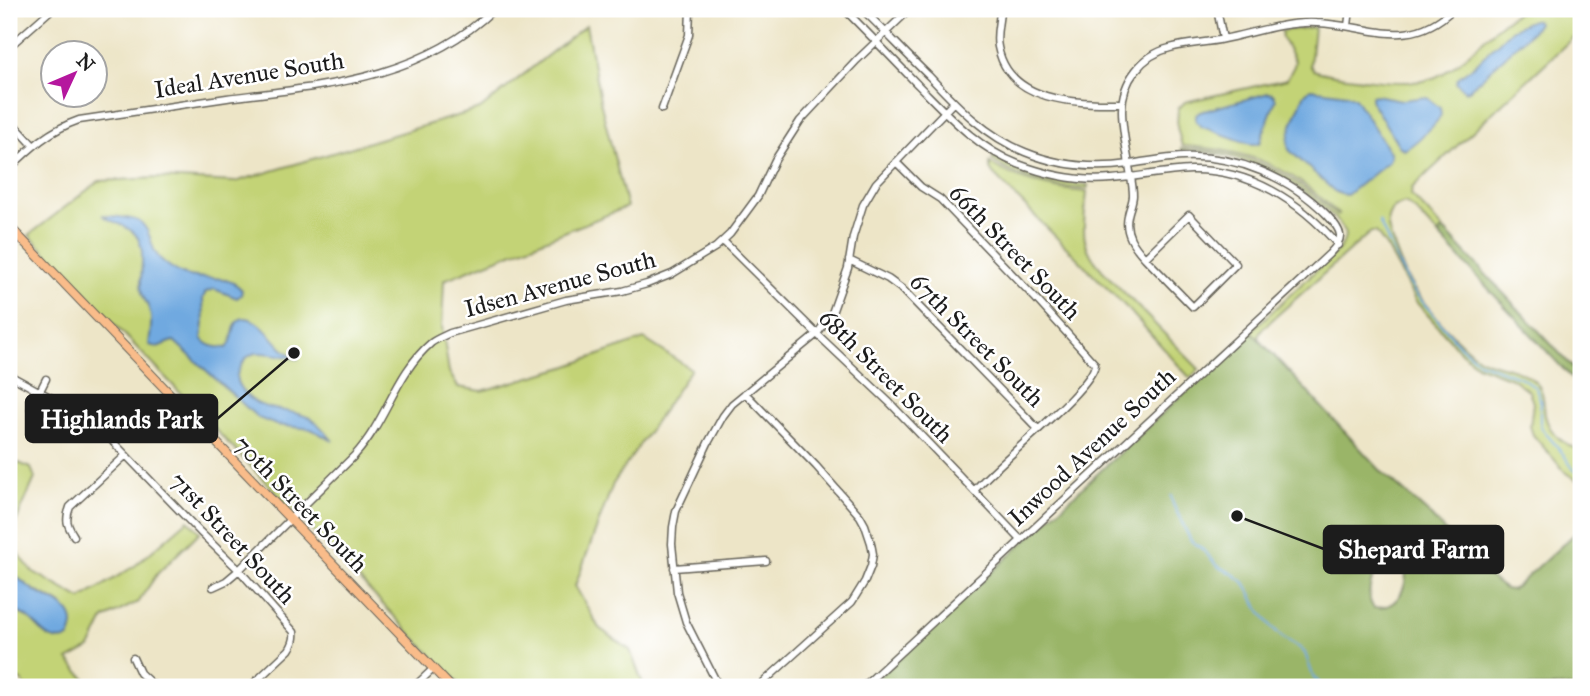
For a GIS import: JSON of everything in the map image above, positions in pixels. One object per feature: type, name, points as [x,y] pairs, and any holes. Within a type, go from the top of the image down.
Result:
[{"type":"main road","name":"70th Street South","points":[[9,226],[450,687]]},
{"type":"street","points":[[9,47],[52,9]]},
{"type":"street","name":"Ideal Avenue South","points":[[9,169],[33,145],[57,129],[79,120],[299,89],[377,74],[424,57],[445,46],[494,9]]},
{"type":"street","points":[[662,108],[689,35],[691,9]]},
{"type":"street","points":[[844,9],[945,112],[979,142],[1021,165],[1072,178],[1102,180],[1175,171],[1197,170],[1232,174],[1270,189],[1297,205],[1338,245],[1341,239],[1341,233],[1327,215],[1303,194],[1252,167],[1218,159],[1189,157],[1079,166],[1034,156],[995,136],[969,117],[862,9]]},
{"type":"street","name":"Idsen Avenue South","points":[[213,587],[239,570],[355,455],[371,437],[404,374],[432,342],[450,333],[566,300],[647,284],[672,274],[716,247],[730,234],[758,196],[775,160],[800,121],[910,9]]},
{"type":"street","points":[[1000,9],[997,35],[999,54],[1007,70],[1019,82],[1040,94],[1064,101],[1122,103]]},
{"type":"street","points":[[1217,9],[1223,39]]},
{"type":"street","points":[[1348,26],[1350,9]]},
{"type":"street","points":[[1145,258],[1189,215],[1236,264],[1193,307],[1145,258],[1133,244],[1127,219],[1133,196],[1122,103],[1132,76],[1143,62],[1177,46],[1303,23],[1326,23],[1410,33],[1435,24],[1453,9]]},
{"type":"street","points":[[719,687],[686,622],[677,592],[673,527],[677,511],[708,443],[732,404],[817,334],[832,313],[848,268],[853,237],[863,205],[876,183],[954,102]]},
{"type":"street","points":[[9,119],[33,145]]},
{"type":"street","name":"66th Street South","points":[[896,162],[921,187],[940,199],[1095,364],[1095,370],[1076,394],[1038,429]]},
{"type":"street","name":"68th Street South","points":[[723,241],[890,403],[1021,540]]},
{"type":"street","name":"Inwood Avenue South","points":[[863,687],[1338,245]]},
{"type":"street","name":"67th Street South","points":[[849,260],[888,279],[903,290],[1038,429]]},
{"type":"street","name":"71st Street South","points":[[9,375],[92,420],[239,570],[294,632],[289,650],[250,687]]},
{"type":"street","points":[[31,409],[46,379]]},
{"type":"street","points":[[746,393],[860,516],[871,543],[872,558],[865,581],[852,602],[758,687]]},
{"type":"street","points":[[974,491],[1038,429]]},
{"type":"street","points":[[74,536],[66,516],[70,507],[126,455]]},
{"type":"street","points":[[674,568],[766,561]]},
{"type":"street","points":[[133,658],[140,673],[155,687]]},
{"type":"street","points":[[414,687],[433,669]]},
{"type":"green space","points":[[1523,9],[1581,9],[1581,30],[1412,188],[1411,195],[1447,233],[1443,230],[1440,232],[1441,238],[1405,203],[1390,213],[1388,229],[1406,276],[1427,306],[1463,346],[1479,358],[1520,372],[1538,385],[1550,427],[1563,442],[1581,451],[1581,481],[1566,473],[1533,435],[1530,426],[1533,403],[1529,391],[1511,378],[1477,365],[1461,352],[1416,302],[1376,232],[1366,236],[1263,328],[1258,335],[1259,340],[1251,331],[1339,249],[1345,234],[1337,221],[1314,199],[1280,177],[1222,155],[1181,149],[1226,153],[1266,166],[1303,187],[1339,215],[1304,184],[1268,164],[1228,151],[1182,146],[1177,127],[1178,109],[1185,102],[1287,79],[1295,61],[1281,31],[1314,27],[1310,65],[1313,70],[1371,80],[1417,82],[1431,79],[1449,70]]},
{"type":"green space","points":[[586,25],[601,105],[627,207],[444,280],[442,327],[449,372],[458,387],[482,391],[565,367],[644,339],[691,369],[613,484],[575,586],[599,628],[630,650],[644,687],[462,687],[29,235],[99,181],[158,178],[235,182],[480,109]]},
{"type":"green space","points":[[994,156],[1040,176],[1088,185],[1087,189],[1050,185],[1026,178],[992,160]]},
{"type":"green space","points":[[990,163],[1037,184],[1087,192],[1084,234],[1089,252],[1103,271],[1199,369],[1190,378],[1129,310],[993,174]]},
{"type":"green space","points":[[1442,230],[1581,376],[1581,388],[1441,238],[1439,233]]},
{"type":"green space","points":[[1251,331],[1382,472],[1428,513],[1480,569],[1505,589],[1511,590],[1517,586],[1581,528],[1581,687],[868,687]],"holes":[[[1389,556],[1404,563],[1405,571],[1401,594],[1390,604],[1374,608],[1370,588],[1375,573]]]},
{"type":"green space","points":[[9,459],[31,468],[35,478],[11,533],[17,552],[32,571],[81,599],[136,565],[188,520],[200,532],[158,573],[138,602],[104,619],[90,648],[68,660],[93,687],[26,687],[9,671],[9,609],[28,617],[51,638],[69,637],[61,604],[27,586],[9,570],[9,488],[12,480],[9,477]]},
{"type":"water","points":[[1532,20],[1538,23],[1533,30],[1469,90],[1465,91],[1456,82],[1512,29]]},
{"type":"water","points":[[1311,89],[1347,94],[1355,98],[1391,154],[1389,161],[1347,195],[1334,191],[1289,150],[1293,123],[1304,95]]},
{"type":"water","points":[[1268,93],[1273,94],[1276,99],[1257,144],[1202,127],[1196,121],[1196,115],[1200,112]]},
{"type":"water","points":[[1371,96],[1402,100],[1426,97],[1440,108],[1441,114],[1431,128],[1404,150],[1371,101]]},
{"type":"water","points":[[102,215],[140,222],[148,232],[157,255],[180,273],[236,284],[242,290],[237,298],[214,289],[206,292],[203,298],[202,338],[210,345],[227,348],[237,322],[242,318],[254,321],[283,349],[299,359],[267,353],[252,355],[247,358],[238,373],[237,381],[240,387],[249,398],[266,407],[310,418],[333,441],[311,429],[276,425],[258,418],[174,341],[157,347],[149,345],[151,316],[141,291],[142,252],[139,240],[129,229]]},
{"type":"water","points":[[9,570],[32,589],[70,613],[73,628],[69,638],[51,638],[28,617],[9,609]]},
{"type":"waterway","points":[[1379,221],[1415,293],[1461,347],[1479,362],[1522,378],[1536,388],[1540,399],[1542,429],[1574,470],[1581,474]]},
{"type":"waterway","points":[[1171,496],[1191,541],[1219,567],[1246,584],[1258,608],[1272,627],[1305,653],[1313,676],[1323,687]]},
{"type":"place","name":"Highlands Park","points":[[294,353]]},
{"type":"place","name":"Shepard Farm","points":[[1237,516]]}]
